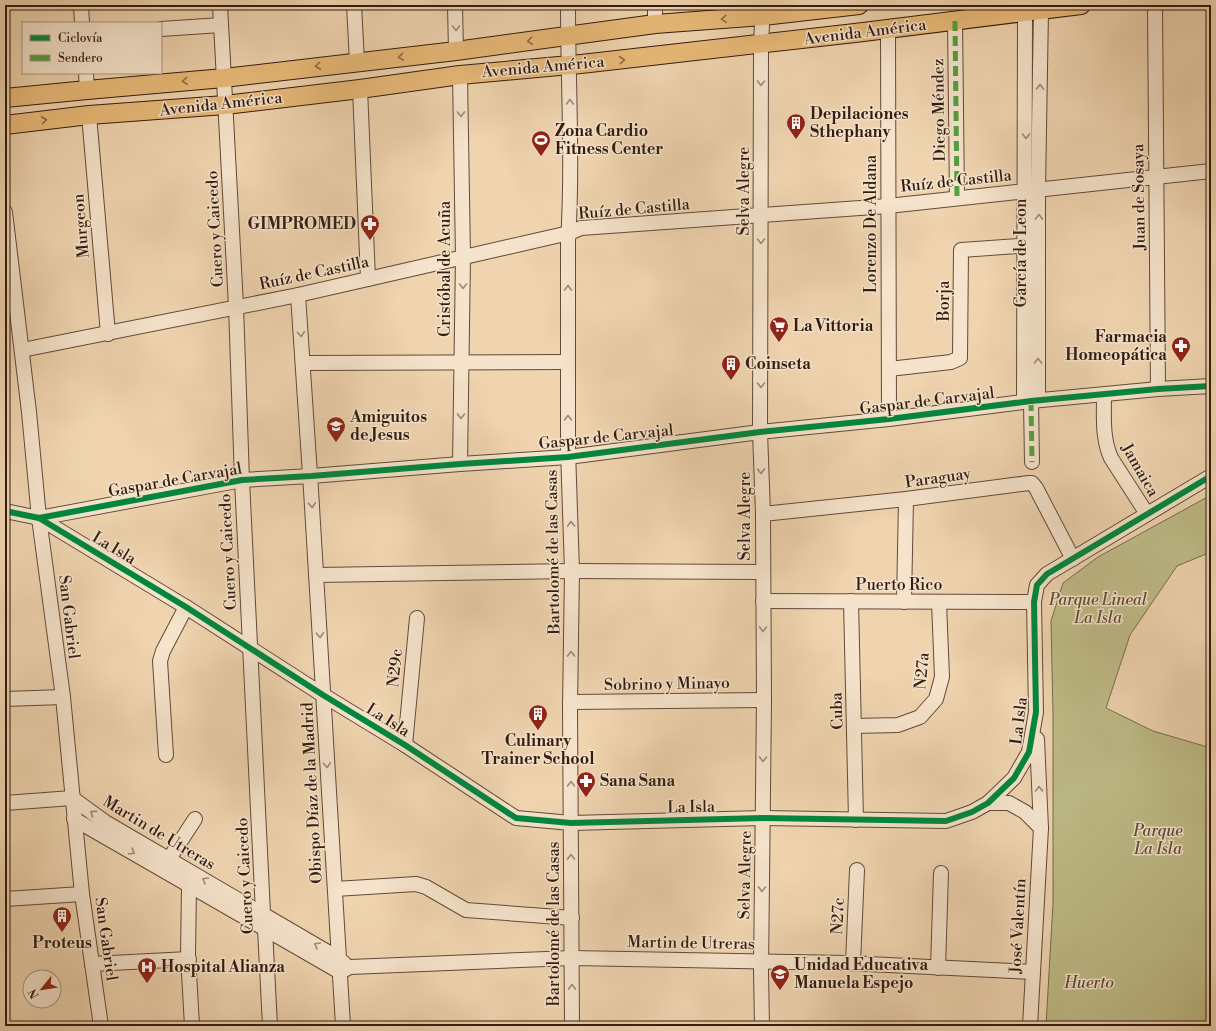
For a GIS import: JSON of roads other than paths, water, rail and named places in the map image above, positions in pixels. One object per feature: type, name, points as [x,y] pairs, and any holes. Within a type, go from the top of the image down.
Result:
[{"type":"main road","name":"Avenida América","points":[[5,98],[86,81],[224,78],[456,51],[763,10],[858,5]]},
{"type":"main road","name":"Avenida América","points":[[5,125],[89,115],[225,105],[360,89],[460,75],[570,66],[1081,5]]},
{"type":"street","points":[[80,5],[82,22]]},
{"type":"street","name":"Cuero y Caicedo","points":[[220,5],[236,306],[250,648],[270,1026]]},
{"type":"street","points":[[354,5],[357,62]]},
{"type":"street","points":[[455,5],[456,51]]},
{"type":"street","name":"Bartolomé de las Casas","points":[[568,5],[570,66],[568,457],[572,571],[570,702],[572,1026]]},
{"type":"street","points":[[654,24],[655,5]]},
{"type":"street","name":"Juan de Sosaya","points":[[1155,5],[1158,389]]},
{"type":"street","name":"Selva Alegre","points":[[762,1026],[761,961],[764,700],[760,432],[760,44],[763,10]]},
{"type":"street","name":"García de Leon","points":[[1032,462],[1033,11]]},
{"type":"street","name":"Diego Méndez","points":[[956,21],[957,198]]},
{"type":"street","points":[[162,29],[221,25]]},
{"type":"street","name":"Lorenzo De Aldana","points":[[888,29],[889,419]]},
{"type":"street","name":"Cristóbal de Acuña","points":[[460,75],[463,257],[460,464]]},
{"type":"street","points":[[360,89],[368,279]]},
{"type":"street","name":"Murgeon","points":[[89,115],[108,334]]},
{"type":"street","name":"Ruíz de Castilla","points":[[22,350],[108,334],[236,306],[298,295],[569,233],[581,228],[888,206],[1211,171]]},
{"type":"street","name":"San Gabriel","points":[[5,212],[22,350],[39,518],[63,697],[82,894],[101,1026]]},
{"type":"street","name":"Borja","points":[[889,368],[951,362],[960,358],[961,250],[1032,245]]},
{"type":"street","name":"Obispo Díaz de la Madrid","points":[[298,295],[335,889],[342,966],[343,1026]]},
{"type":"street","points":[[303,363],[462,364],[568,362]]},
{"type":"street","name":"Gaspar de Carvajal","points":[[5,511],[39,518],[242,480],[568,457],[760,432],[889,419],[1031,401],[1158,389],[1211,386]]},
{"type":"street","name":"Jamaica","points":[[1104,395],[1105,437],[1107,449],[1111,458],[1147,514]]},
{"type":"street","name":"La Isla","points":[[39,518],[186,607],[512,816],[521,819],[571,823],[762,818],[946,820],[972,812],[988,803],[1014,778],[1029,752],[1036,712],[1034,602],[1037,585],[1047,574],[1211,476]]},
{"type":"street","name":"Paraguay","points":[[762,514],[906,499],[1029,483],[1032,484],[1038,491],[1073,559]]},
{"type":"street","points":[[904,602],[906,499]]},
{"type":"street","points":[[316,575],[572,571],[762,572]]},
{"type":"street","name":"Puerto Rico","points":[[763,601],[1034,602]]},
{"type":"street","name":"Cuba","points":[[851,601],[856,820]]},
{"type":"street","name":"N27a","points":[[854,726],[898,725],[920,718],[936,699],[942,677],[940,602]]},
{"type":"street","points":[[166,755],[160,661],[163,650],[186,607]]},
{"type":"street","name":"N29c","points":[[405,746],[417,618]]},
{"type":"street","points":[[5,699],[63,697]]},
{"type":"street","name":"Sobrino y Minayo","points":[[570,702],[764,700]]},
{"type":"street","name":"José Valentín","points":[[1030,1026],[1041,828],[1036,712]]},
{"type":"street","points":[[5,803],[72,798]]},
{"type":"street","name":"Martin de Utreras","points":[[72,798],[105,822],[263,913],[342,966]]},
{"type":"street","points":[[988,803],[1009,803],[1025,812],[1041,828]]},
{"type":"street","name":"Martin de Utreras","points":[[74,819],[265,928],[342,966],[572,958],[853,963],[1033,972]]},
{"type":"street","points":[[169,859],[195,819]]},
{"type":"street","name":"N27c","points":[[853,963],[857,870]]},
{"type":"street","points":[[938,968],[941,873]]},
{"type":"street","points":[[335,889],[416,884],[426,887],[466,910],[572,918]]},
{"type":"street","points":[[189,885],[189,959],[192,1026]]},
{"type":"street","points":[[5,899],[82,894]]},
{"type":"street","points":[[92,964],[189,959]]},
{"type":"place","name":"Depilaciones Sthephany","points":[[796,140]]},
{"type":"place","name":"Zona Cardio Fitness Center","points":[[541,157]]},
{"type":"place","name":"GIMPROMED","points":[[370,241]]},
{"type":"place","name":"La Vittoria","points":[[779,343]]},
{"type":"place","name":"Farmacia Homeopática","points":[[1181,363]]},
{"type":"place","name":"Coinseta","points":[[731,381]]},
{"type":"place","name":"Amiguitos de Jesus","points":[[336,443]]},
{"type":"place","name":"Culinary Trainer School","points":[[538,731]]},
{"type":"place","name":"Sana Sana","points":[[586,798]]},
{"type":"place","name":"Proteus","points":[[62,933]]},
{"type":"place","name":"Hospital Alianza","points":[[147,984]]},
{"type":"place","name":"Unidad Educativa Manuela Espejo","points":[[780,991]]},
{"type":"park label","name":"Parque Lineal La Isla","points":[[1098,609]]},
{"type":"park label","name":"Parque La Isla","points":[[1158,840]]},
{"type":"park label","name":"Huerto","points":[[1089,983]]}]
